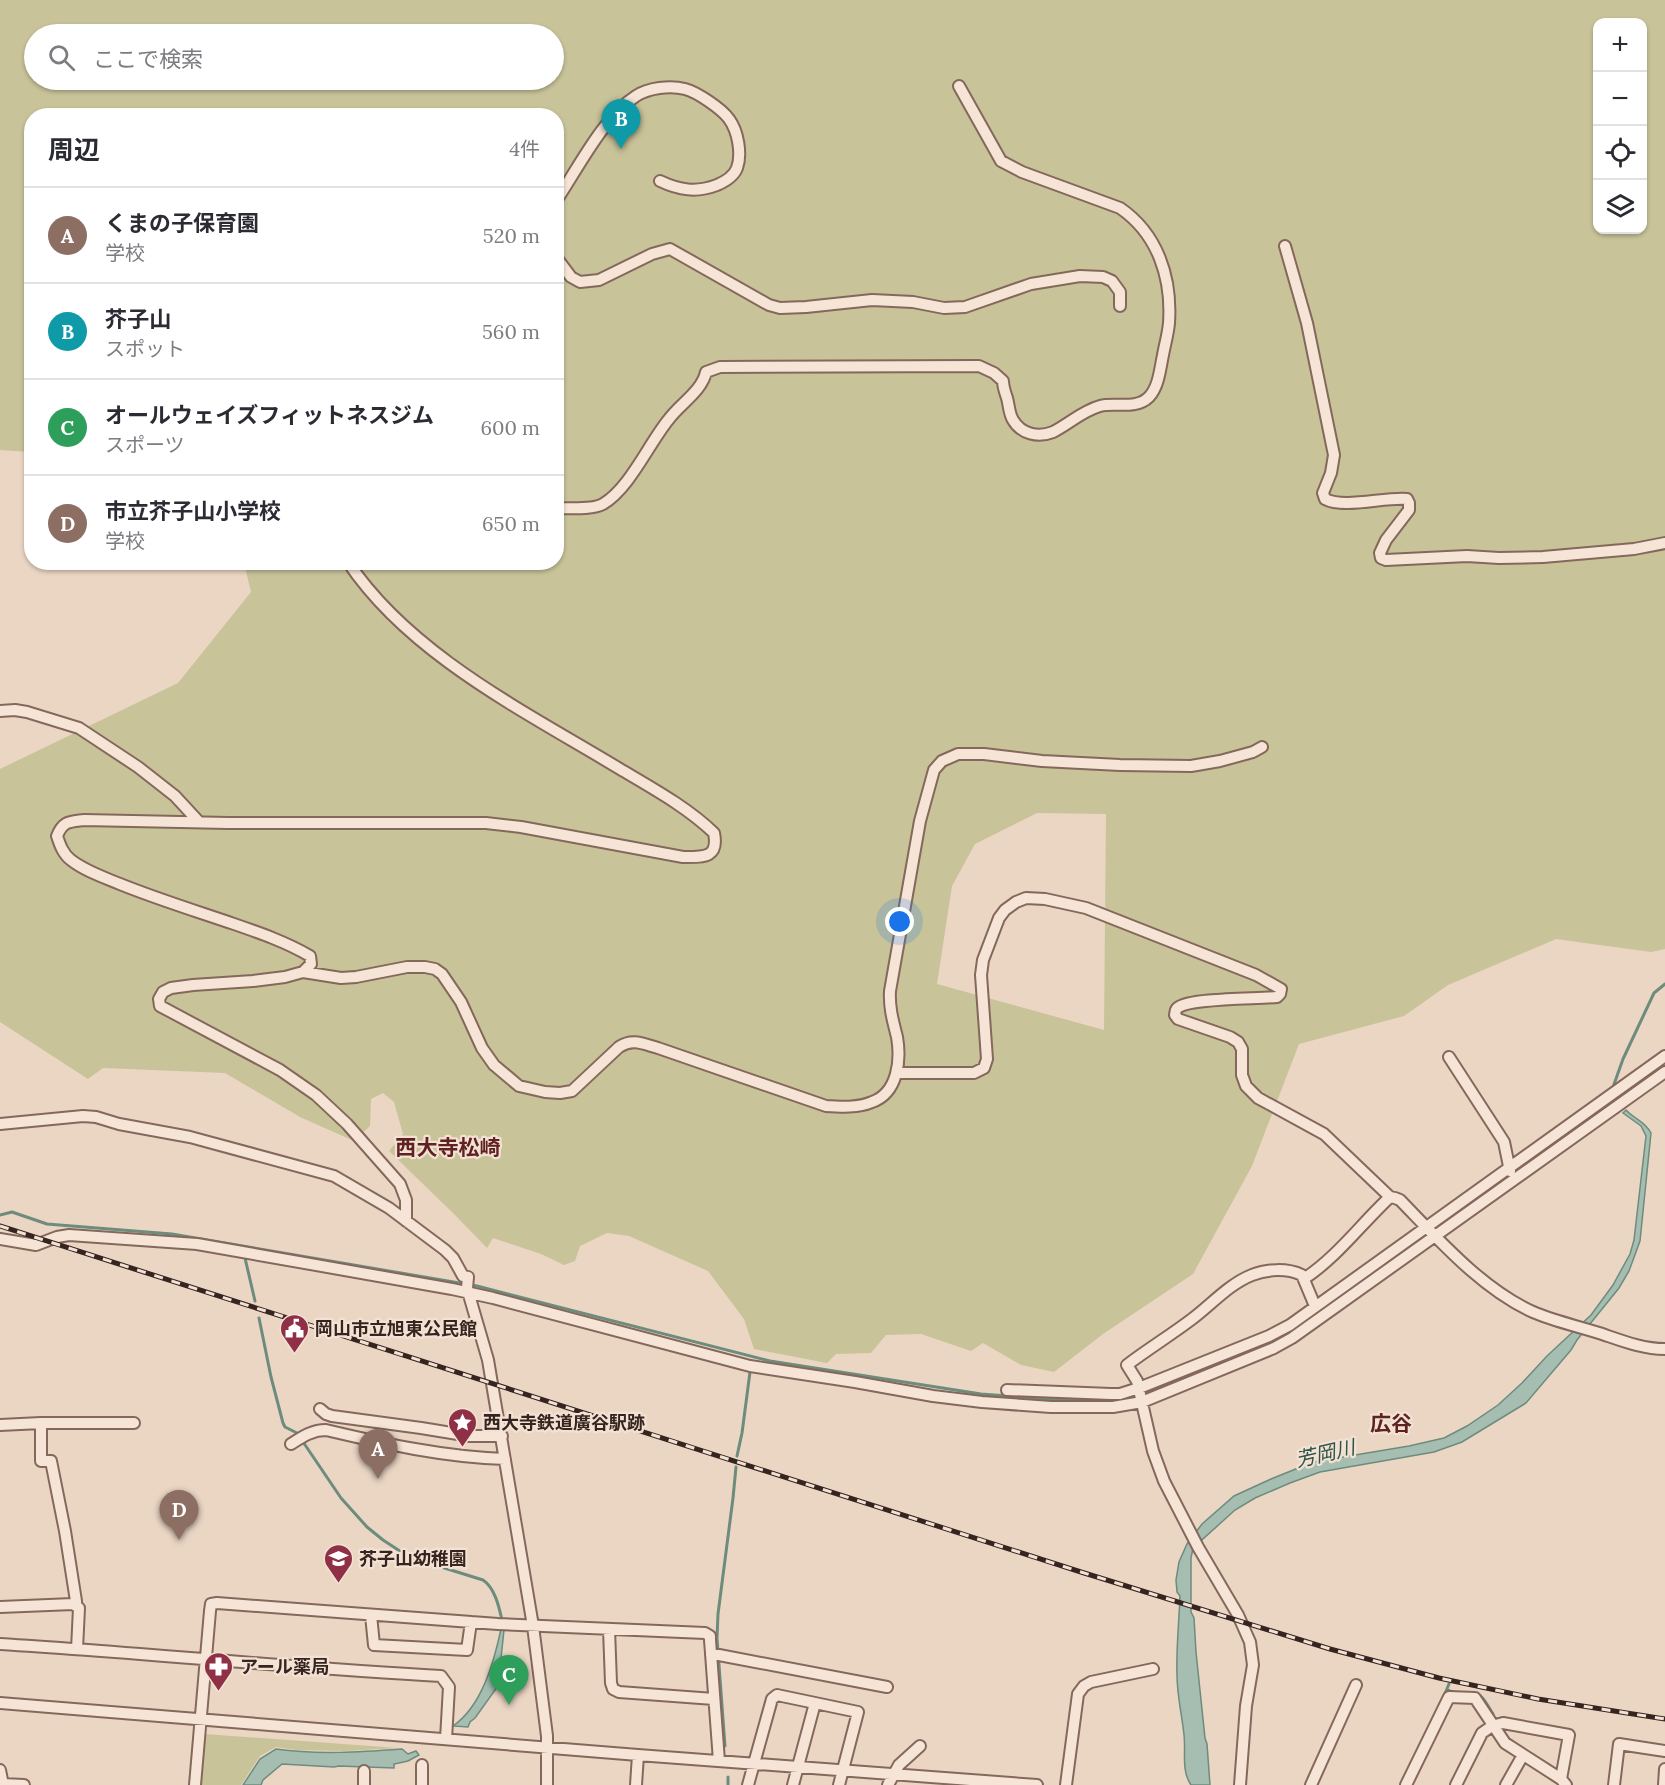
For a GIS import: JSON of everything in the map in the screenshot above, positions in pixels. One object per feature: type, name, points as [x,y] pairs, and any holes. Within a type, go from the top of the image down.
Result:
[{"type":"street","points":[[564,508],[593,507],[602,504],[631,475],[669,418],[704,381],[706,372],[720,367],[979,366],[994,373],[1003,381],[1014,422],[1030,434],[1040,436],[1053,432],[1082,413],[1102,405],[1130,405],[1149,397],[1158,381],[1169,324],[1168,289],[1162,263],[1148,234],[1131,215],[1120,208],[1001,162],[959,86]]},
{"type":"street","points":[[564,189],[604,128],[630,99],[656,89],[673,87],[688,89],[718,108],[730,120],[738,143],[737,169],[719,184],[702,190],[686,190],[660,181]]},
{"type":"street","points":[[1285,246],[1307,323],[1334,455],[1331,473],[1323,493],[1325,499],[1332,503],[1396,498],[1407,499],[1409,503],[1409,510],[1386,540],[1380,553],[1381,558],[1386,560],[1457,556],[1543,557],[1634,549],[1665,543]]},
{"type":"street","points":[[564,267],[571,277],[580,282],[599,280],[652,254],[670,249],[769,305],[780,308],[872,300],[913,302],[944,308],[965,307],[1031,284],[1080,276],[1103,277],[1112,281],[1120,292],[1120,306]]},
{"type":"street","points":[[303,972],[311,964],[310,956],[295,947],[267,935],[133,890],[95,874],[69,858],[61,848],[57,836],[61,826],[69,822],[84,820],[486,823],[521,827],[683,857],[699,857],[709,854],[717,844],[714,833],[670,799],[473,680],[437,655],[369,591],[354,570]]},
{"type":"street","points":[[0,711],[27,712],[79,728],[175,795],[200,822]]},
{"type":"street","points":[[406,1221],[406,1200],[400,1184],[347,1124],[316,1095],[280,1070],[160,1006],[159,999],[163,992],[171,988],[253,981],[303,972],[341,978],[407,967],[425,967],[435,969],[442,974],[460,1002],[482,1048],[494,1065],[519,1086],[544,1092],[560,1093],[572,1090],[619,1047],[627,1042],[638,1042],[826,1106],[846,1107],[872,1102],[889,1090],[897,1073],[899,1054],[889,1006],[890,991],[920,821],[934,770],[942,761],[958,754],[984,754],[1053,761],[1191,765],[1220,761],[1253,752],[1262,747]]},
{"type":"street","points":[[897,1073],[974,1073],[984,1068],[987,1059],[982,960],[999,918],[1010,906],[1026,898],[1046,899],[1086,908],[1256,975],[1281,989],[1277,997],[1198,1002],[1180,1006],[1176,1009],[1175,1015],[1178,1019],[1230,1036],[1238,1042],[1242,1049],[1242,1075],[1246,1086],[1258,1098],[1324,1134],[1390,1197],[1400,1200],[1487,1283],[1534,1312],[1645,1348],[1665,1349]]},
{"type":"street","points":[[1449,1056],[1504,1142],[1512,1173]]},
{"type":"street","points":[[1512,1173],[1665,1056]]},
{"type":"street","points":[[0,1239],[36,1245],[69,1235],[197,1244],[468,1287],[503,1301],[750,1366],[982,1402],[1051,1407],[1102,1407],[1284,1343],[1430,1231],[1665,1071]]},
{"type":"street","points":[[0,1124],[82,1116],[96,1117],[119,1124],[190,1137],[334,1176],[389,1208],[453,1258],[463,1276],[468,1277],[468,1287],[488,1360],[502,1436],[543,1699],[547,1785]]},
{"type":"street","points":[[1305,1278],[1319,1269],[1390,1197]]},
{"type":"street","points":[[1007,1390],[1141,1394],[1280,1331],[1315,1305],[1430,1231]]},
{"type":"street","points":[[1240,1785],[1252,1665],[1250,1642],[1238,1615],[1171,1496],[1153,1451],[1137,1381],[1127,1365],[1192,1319],[1223,1293],[1253,1274],[1271,1270],[1295,1271],[1305,1278],[1315,1305]]},
{"type":"street","points":[[320,1409],[333,1416],[470,1436],[502,1436]]},
{"type":"street","points":[[41,1423],[41,1461],[51,1461],[76,1606],[79,1608],[77,1649]]},
{"type":"street","points":[[0,1425],[134,1423]]},
{"type":"street","points":[[298,1439],[318,1430],[326,1430],[382,1443],[455,1455],[505,1459]]},
{"type":"street","points":[[0,1607],[73,1604],[76,1606]]},
{"type":"street","points":[[195,1785],[211,1604],[533,1626],[705,1633],[710,1636],[715,1655],[714,1699],[719,1761]]},
{"type":"street","points":[[371,1615],[374,1645],[467,1650],[471,1622]]},
{"type":"street","points":[[609,1629],[613,1689],[619,1692],[714,1699]]},
{"type":"street","points":[[0,1644],[313,1669],[441,1676],[449,1687],[446,1739]]},
{"type":"street","points":[[715,1655],[887,1688]]},
{"type":"street","points":[[1066,1785],[1080,1689],[1091,1682],[1153,1670]]},
{"type":"street","points":[[1311,1785],[1356,1685]]},
{"type":"street","points":[[748,1785],[772,1700],[777,1695],[858,1712],[839,1785]]},
{"type":"street","points":[[1407,1785],[1449,1697],[1475,1698],[1492,1726],[1505,1743],[1564,1782],[1569,1735],[1503,1723],[1492,1726],[1482,1733],[1456,1785]]},
{"type":"street","points":[[0,1703],[1036,1785]]},
{"type":"street","points":[[793,1785],[815,1703]]},
{"type":"street","points":[[1614,1785],[1619,1744],[1665,1751]]},
{"type":"street","points":[[888,1785],[906,1757],[920,1746]]},
{"type":"street","points":[[636,1785],[638,1755]]},
{"type":"street","points":[[1506,1785],[1523,1755]]},
{"type":"street","points":[[422,1765],[422,1785]]},
{"type":"street","points":[[1664,1785],[1665,1769]]},
{"type":"street","points":[[0,1770],[3,1784],[24,1785]]},
{"type":"street","points":[[364,1771],[364,1785]]},
{"type":"shaded area","points":[[0,0],[1665,0],[1665,949],[1651,952],[1556,939],[1448,985],[1404,1016],[1299,1044],[1252,1166],[1193,1274],[1103,1334],[1054,1372],[1021,1365],[983,1343],[971,1351],[921,1334],[886,1335],[871,1353],[836,1354],[827,1363],[754,1349],[744,1319],[708,1271],[629,1236],[607,1233],[580,1246],[575,1261],[564,1265],[541,1254],[493,1238],[487,1248],[389,1151],[403,1134],[394,1102],[383,1093],[371,1099],[370,1126],[354,1141],[300,1117],[225,1073],[103,1068],[88,1079],[0,1022],[0,769],[178,683],[251,592],[246,570],[564,570],[564,108],[24,108],[24,452],[0,450]],"holes":[[[1037,813],[1106,814],[1104,1030],[937,984],[952,886],[975,844]]]},
{"type":"shaded area","points":[[1626,1110],[1651,1133],[1640,1241],[1629,1271],[1619,1288],[1526,1403],[1462,1442],[1434,1452],[1320,1472],[1255,1498],[1235,1510],[1193,1548],[1191,1612],[1194,1618],[1210,1785],[1191,1785],[1185,1767],[1177,1665],[1180,1596],[1177,1592],[1176,1580],[1179,1562],[1187,1544],[1202,1524],[1234,1496],[1271,1479],[1313,1462],[1444,1438],[1467,1426],[1498,1405],[1591,1315],[1613,1285],[1630,1254],[1634,1240],[1646,1136],[1641,1126],[1623,1113]]},
{"type":"shaded area","points":[[501,1629],[504,1630],[498,1686],[468,1727],[453,1726],[472,1707],[479,1695],[495,1655]]},
{"type":"shaded area","points":[[205,1734],[398,1748],[345,1751],[296,1750],[276,1747],[260,1756],[241,1785],[201,1785]]},
{"type":"shaded area","points":[[276,1749],[355,1752],[402,1749],[408,1754],[416,1751],[419,1755],[408,1761],[394,1764],[394,1768],[282,1764],[263,1780],[261,1785],[243,1785],[260,1759]]},
{"type":"waterway","points":[[1612,1090],[1623,1059],[1654,993],[1665,984]]},
{"type":"waterway","points":[[1487,1190],[1645,1077]]},
{"type":"waterway","points":[[0,1215],[12,1212],[47,1224],[172,1234],[477,1286],[770,1361],[981,1394],[1050,1399],[1101,1399]]},
{"type":"waterway","points":[[245,1258],[255,1301]]},
{"type":"waterway","points":[[1142,1392],[1283,1337],[1318,1311]]},
{"type":"waterway","points":[[259,1318],[283,1423],[285,1427],[297,1433],[341,1498],[367,1527],[409,1557],[487,1583],[498,1604],[502,1620]]},
{"type":"waterway","points":[[737,1456],[750,1372]]},
{"type":"waterway","points":[[725,1746],[717,1638],[736,1467]]},
{"type":"waterway","points":[[1444,1696],[1449,1684]]},
{"type":"waterway","points":[[1447,1690],[1456,1693]]},
{"type":"waterway","points":[[1469,1693],[1478,1694],[1493,1714]]},
{"type":"waterway","points":[[728,1777],[728,1785]]},
{"type":"railway","points":[[0,1226],[1081,1572],[1330,1649],[1439,1678],[1538,1699],[1665,1719]]},
{"type":"place","name":"芥子山","points":[[621,149]]},
{"type":"place","name":"岡山市立旭東公民館","points":[[294,1354]]},
{"type":"place","name":"西大寺鉄道廣谷駅跡","points":[[462,1448]]},
{"type":"place","name":"くまの子保育園","points":[[378,1479]]},
{"type":"place","name":"市立芥子山小学校","points":[[179,1540]]},
{"type":"place","name":"芥子山幼稚園","points":[[338,1584]]},
{"type":"place","name":"アール薬局","points":[[219,1692]]},
{"type":"place","name":"オールウェイズフィットネスジム","points":[[509,1705]]},
{"type":"district","name":"西大寺松崎","points":[[448,1147]]},
{"type":"district","name":"広谷","points":[[1391,1423]]},
{"type":"water label","name":"芳岡川","points":[[1325,1453]]}]
